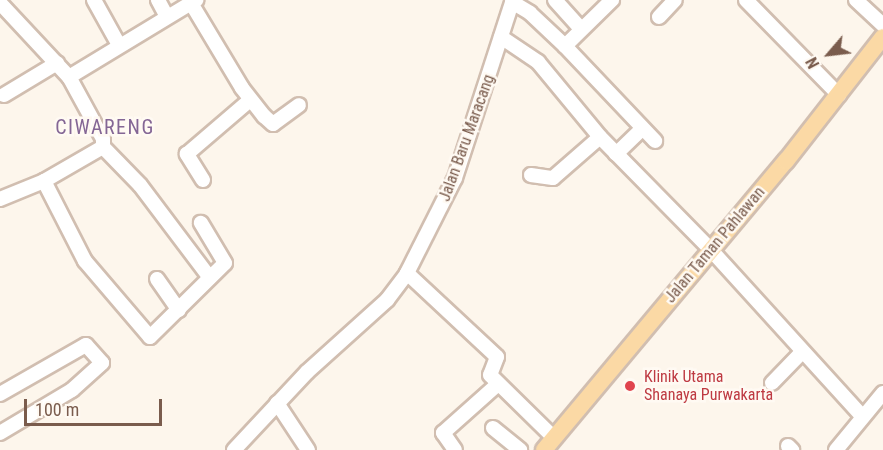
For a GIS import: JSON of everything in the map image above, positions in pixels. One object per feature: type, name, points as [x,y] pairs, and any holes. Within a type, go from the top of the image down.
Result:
[{"type":"main road","name":"Jalan Taman Pahlawan","points":[[549,444],[839,95],[883,37]]},
{"type":"street","points":[[94,0],[119,45]]},
{"type":"street","points":[[158,0],[167,17]]},
{"type":"street","points":[[555,0],[581,29]]},
{"type":"street","points":[[565,45],[612,0]]},
{"type":"street","points":[[658,17],[675,0]]},
{"type":"street","points":[[746,0],[839,95]]},
{"type":"street","points":[[856,0],[883,25]]},
{"type":"street","points":[[512,1],[530,13],[565,45],[655,141]]},
{"type":"street","name":"Jalan Baru Maracang","points":[[234,450],[276,403],[387,300],[407,273],[456,178],[512,1]]},
{"type":"street","points":[[69,77],[193,2],[250,100],[273,124],[299,105]]},
{"type":"street","points":[[0,3],[69,77],[103,139],[104,147],[140,185],[210,278]]},
{"type":"street","points":[[501,37],[538,62],[600,137],[711,250],[862,416]]},
{"type":"street","points":[[4,95],[57,63]]},
{"type":"street","points":[[203,180],[187,154],[250,100]]},
{"type":"street","points":[[616,154],[642,129]]},
{"type":"street","points":[[531,175],[553,178],[600,137]]},
{"type":"street","points":[[1,195],[44,181],[104,147]]},
{"type":"street","points":[[44,181],[85,261],[144,333],[151,336],[225,261],[201,224]]},
{"type":"street","points":[[407,273],[497,357],[498,363],[489,373],[549,444]]},
{"type":"street","points":[[157,279],[179,310]]},
{"type":"street","points":[[0,394],[86,345],[102,363],[72,390],[0,433]]},
{"type":"street","points":[[772,383],[802,352]]},
{"type":"street","points":[[455,450],[442,433],[498,384]]},
{"type":"street","points":[[836,450],[883,393]]},
{"type":"street","points":[[276,403],[308,450]]},
{"type":"street","points":[[493,428],[520,450]]},
{"type":"place","name":"Klinik Utama Shanaya Purwakarta","points":[[630,386]]},
{"type":"district","name":"CIWARENG","points":[[105,127]]}]
